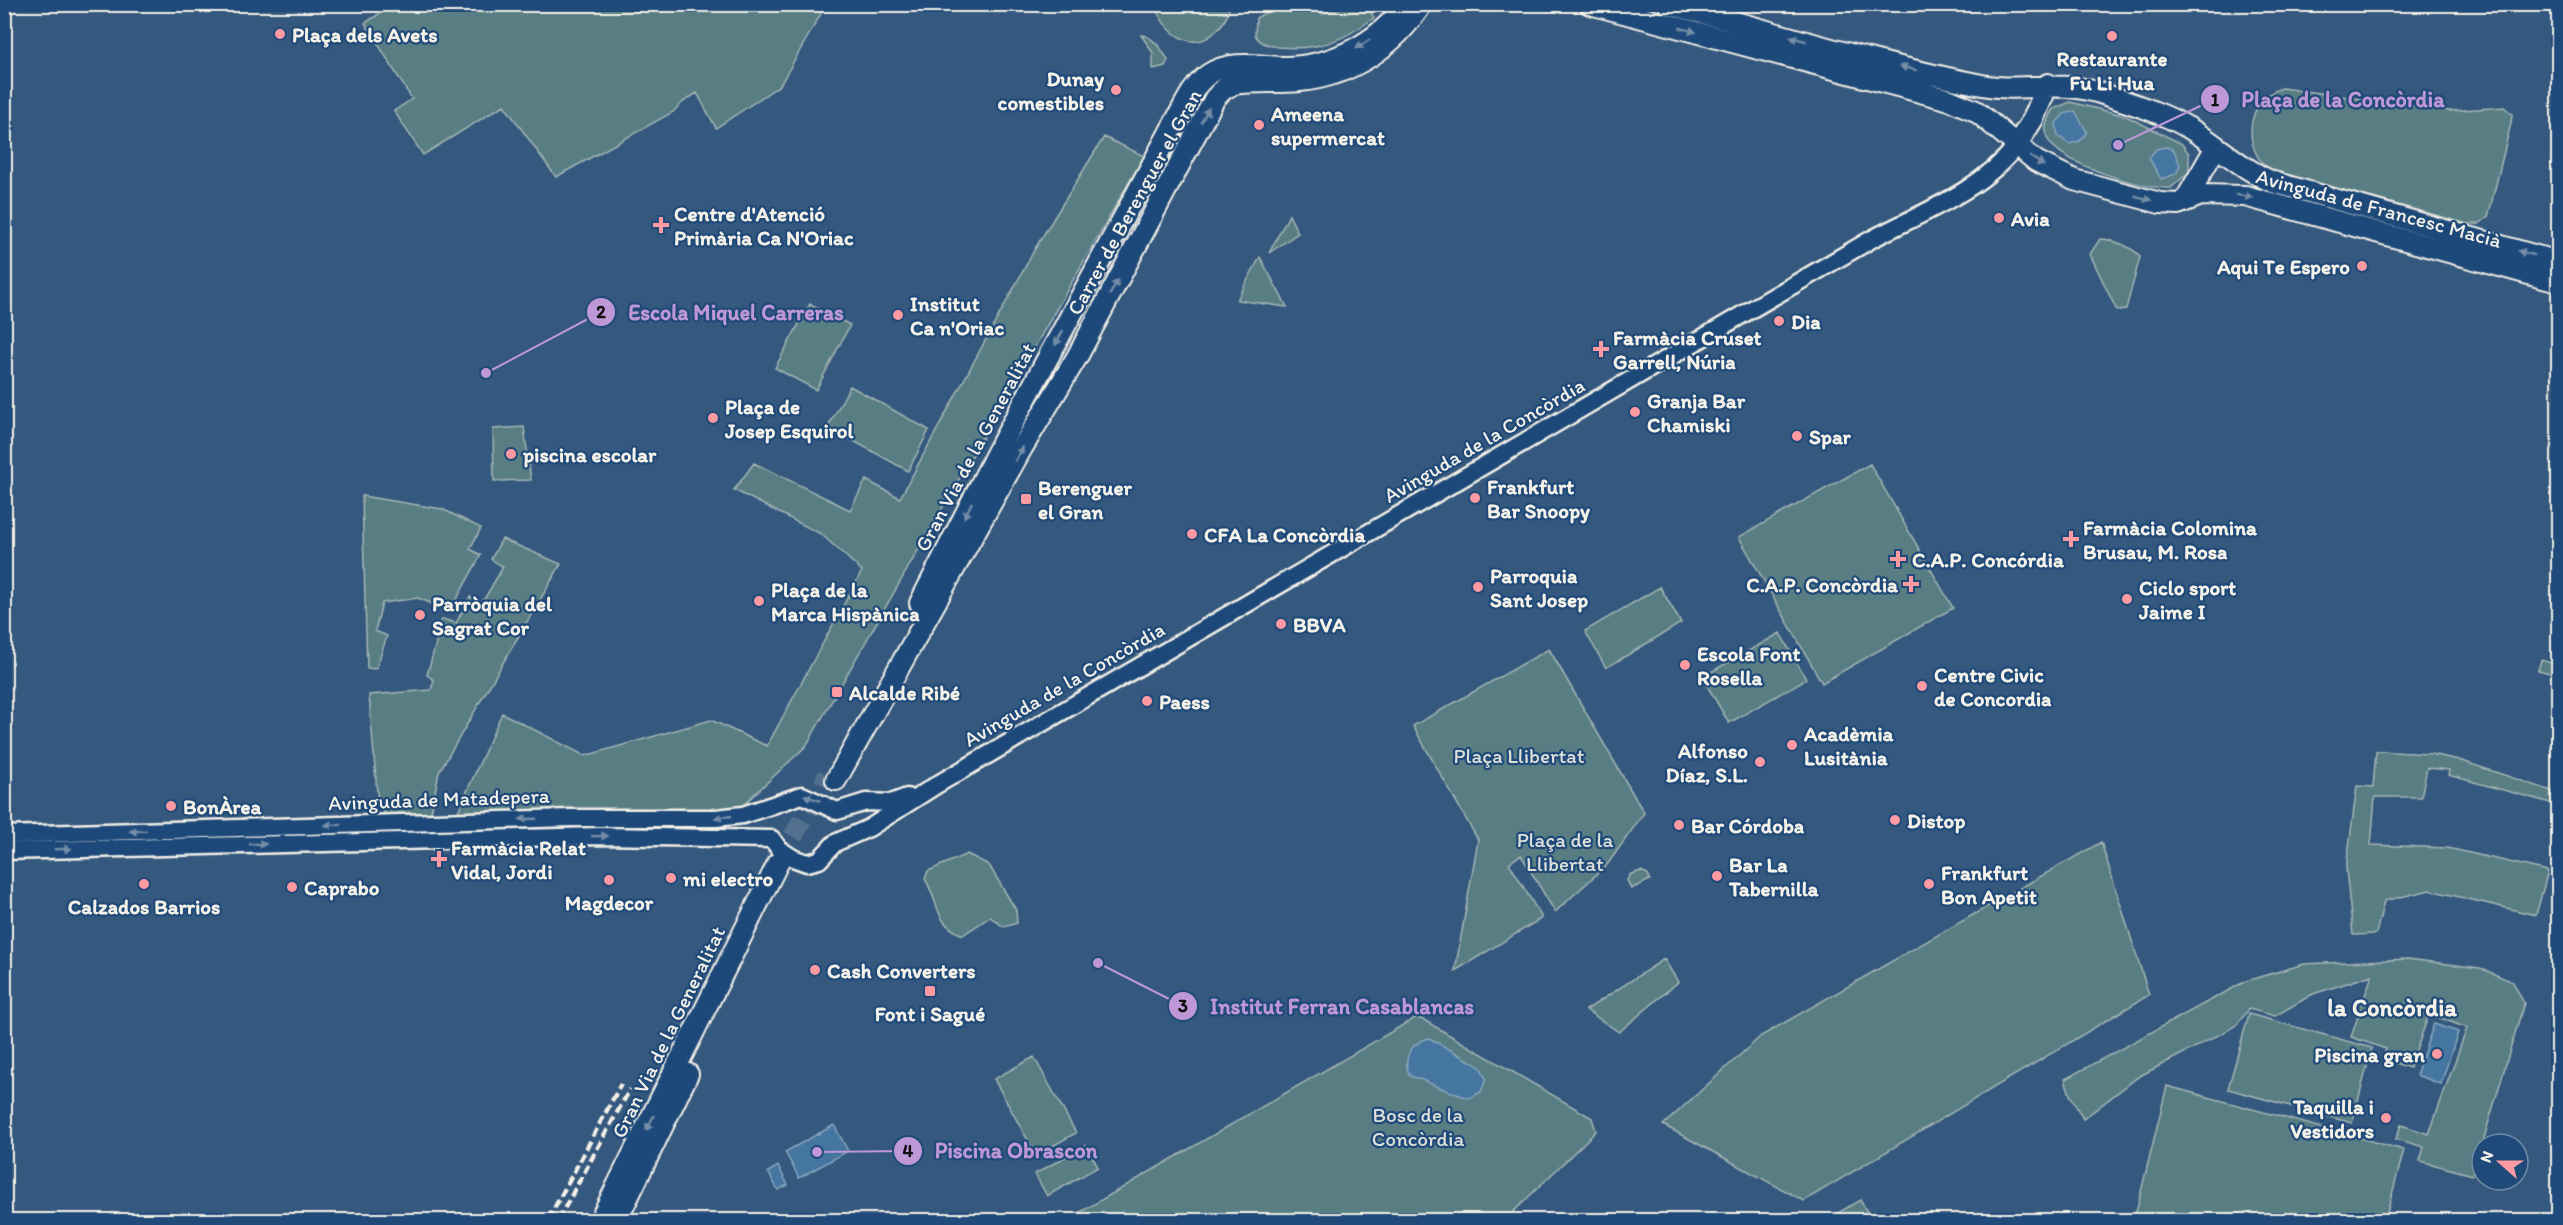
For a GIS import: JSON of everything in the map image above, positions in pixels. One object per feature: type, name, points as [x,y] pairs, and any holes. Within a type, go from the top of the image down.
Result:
[{"type":"main road","name":"Gran Via de la Generalitat","points":[[1077,357],[832,778],[1097,268],[1180,111],[1197,86],[1209,75],[1232,65],[1297,66],[1333,58],[1370,40],[1385,28],[1406,4]]},
{"type":"main road","name":"Carrer de Berenguer el Gran","points":[[1077,357],[1209,107],[1224,89],[1246,83],[1302,81],[1343,70],[1380,51],[1408,25],[1422,4]]},
{"type":"main road","name":"Avinguda de Francesc Macià","points":[[1590,4],[1945,98],[1976,111],[2016,146],[2058,174],[2160,203],[2178,204],[2201,195],[2245,196],[2559,282]]},
{"type":"main road","name":"Avinguda de Francesc Macià","points":[[1669,4],[1957,80],[2000,87],[2048,84],[2078,87],[2142,107],[2190,128],[2245,168],[2273,182],[2559,262]]},
{"type":"main road","points":[[2016,146],[2033,119],[2048,84]]},
{"type":"main road","points":[[2186,199],[2216,147]]},
{"type":"main road","name":"Gran Via de la Generalitat","points":[[600,1221],[783,866],[672,1111],[617,1221]]},
{"type":"street","name":"Avinguda de la Concòrdia","points":[[819,860],[835,843],[869,828],[938,784],[1872,239],[1977,183],[1996,169],[2016,146]]},
{"type":"street","name":"Avinguda de la Concòrdia","points":[[866,802],[891,803],[938,784]]},
{"type":"street","name":"Avinguda de Matadepera","points":[[4,835],[571,818],[716,818],[743,814],[802,795],[837,811],[866,802]]},
{"type":"street","name":"Avinguda de Matadepera","points":[[4,851],[600,836],[772,839],[779,849],[793,858],[807,863],[819,860]]},
{"type":"green space","points":[[1375,4],[1371,13],[1374,18],[1351,33],[1318,46],[1278,47],[1262,42],[1255,35],[1256,18],[1272,9],[1318,5],[1322,14],[1347,5]]},
{"type":"green space","points":[[393,5],[826,5],[780,85],[716,128],[697,93],[673,112],[556,177],[504,105],[423,155],[394,111],[412,99],[365,23]]},
{"type":"green space","points":[[1158,5],[1222,5],[1229,9],[1228,15],[1218,29],[1209,37],[1191,41],[1175,34],[1167,27],[1156,9]]},
{"type":"green space","points":[[1141,35],[1149,38],[1160,48],[1168,60],[1165,66],[1153,69],[1153,53]]},
{"type":"green space","points":[[2282,88],[2450,111],[2504,107],[2512,114],[2511,123],[2488,217],[2479,224],[2468,224],[2271,170],[2261,161],[2255,151],[2251,126],[2260,103],[2270,94]]},
{"type":"green space","points":[[2070,102],[2126,116],[2182,144],[2189,154],[2189,172],[2171,188],[2143,185],[2107,175],[2060,152],[2048,140],[2047,122],[2053,109]]},
{"type":"green space","points":[[1104,137],[1144,156],[806,746],[742,806],[689,812],[456,816],[502,713],[585,756],[711,720],[767,746],[862,571],[821,534],[734,490],[754,463],[850,510],[866,480],[900,498],[1036,247]]},
{"type":"green space","points":[[1289,215],[1298,233],[1269,253]]},
{"type":"green space","points":[[2100,239],[2122,244],[2140,257],[2126,309],[2121,311],[2116,309],[2090,254]]},
{"type":"green space","points":[[1260,257],[1287,307],[1237,300]]},
{"type":"green space","points":[[810,304],[850,325],[816,390],[775,368]]},
{"type":"green space","points":[[850,386],[929,430],[908,471],[828,427]]},
{"type":"green space","name":"piscina escolar","points":[[524,427],[531,480],[494,481],[493,429]]},
{"type":"green space","points":[[1870,464],[1953,608],[1822,683],[1739,537]]},
{"type":"green space","points":[[362,496],[442,509],[481,528],[470,549],[481,555],[450,611],[418,598],[382,603],[375,631],[387,636],[376,669],[367,668]]},
{"type":"green space","points":[[502,539],[561,564],[439,772],[431,813],[385,814],[378,805],[369,695],[431,690],[434,680],[427,675],[440,629],[436,627],[443,619],[456,623],[470,597],[482,603],[503,567],[491,559]]},
{"type":"green space","points":[[1660,587],[1681,623],[1606,668],[1585,631]]},
{"type":"green space","points":[[1780,633],[1806,679],[1729,723],[1702,677]]},
{"type":"green space","name":"Plaça Llibertat","points":[[1549,649],[1644,813],[1607,865],[1555,912],[1521,855],[1509,863],[1542,918],[1455,971],[1478,840],[1413,726]]},
{"type":"green space","points":[[2541,660],[2558,665],[2558,675],[2538,670]]},
{"type":"green space","points":[[2376,751],[2431,754],[2459,760],[2558,793],[2558,805],[2448,775],[2449,770],[2427,768],[2421,797],[2375,797],[2371,845],[2448,848],[2548,871],[2536,915],[2430,890],[2384,901],[2376,934],[2353,935],[2346,869],[2357,786],[2373,787]]},
{"type":"green space","points":[[2101,842],[2149,995],[1804,1201],[1663,1125],[1761,1036]]},
{"type":"green space","points":[[967,854],[989,865],[1016,910],[1017,923],[1004,927],[990,917],[963,935],[947,925],[938,912],[925,879],[928,871]]},
{"type":"green space","points":[[1641,871],[1648,874],[1650,880],[1631,889],[1627,880],[1631,874]]},
{"type":"green space","points":[[1664,959],[1678,982],[1619,1032],[1586,1010]]},
{"type":"green space","points":[[2408,959],[2480,968],[2513,982],[2524,1003],[2486,1132],[2470,1132],[2470,1174],[2420,1161],[2424,1147],[2396,1139],[2401,1125],[2429,1134],[2467,1028],[2429,1014],[2410,1068],[2383,1059],[2386,1049],[2351,1037],[2372,975],[2313,994],[2275,1016],[2249,1009],[2236,1026],[2138,1077],[2083,1119],[2070,1095],[2065,1079],[2246,981],[2304,964]]},
{"type":"green space","points":[[2249,1014],[2372,1048],[2352,1123],[2228,1089]]},
{"type":"green space","name":"Bosc de la Concòrdia","points":[[1415,1018],[1422,1019],[1592,1118],[1596,1131],[1505,1220],[1075,1220],[1077,1214]]},
{"type":"green space","points":[[1034,1057],[1076,1133],[1036,1155],[994,1079]]},
{"type":"green space","points":[[2167,1086],[2404,1150],[2385,1220],[2134,1220]]},
{"type":"green space","points":[[1086,1145],[1098,1167],[1047,1196],[1035,1174]]},
{"type":"green space","points":[[1860,1200],[1872,1220],[1826,1220]]},
{"type":"water","points":[[2075,111],[2087,132],[2080,141],[2069,144],[2058,136],[2056,123],[2064,114]]},
{"type":"water","points":[[2166,147],[2174,150],[2180,165],[2176,174],[2161,179],[2149,158],[2156,149]]},
{"type":"water","name":"Piscina gran","points":[[2434,1024],[2458,1032],[2441,1084],[2416,1075]]},
{"type":"water","points":[[1429,1038],[1481,1068],[1486,1079],[1481,1092],[1469,1098],[1410,1076],[1407,1069],[1409,1052],[1417,1044]]},
{"type":"water","points":[[834,1125],[848,1151],[799,1178],[785,1152]]},
{"type":"water","points":[[778,1166],[788,1185],[778,1190],[768,1172]]},
{"type":"tunnel","points":[[778,863],[828,775]]},
{"type":"railway","points":[[548,1220],[621,1084]]},
{"type":"railway","points":[[558,1220],[630,1089]]},
{"type":"place","name":"Plaça dels Avets","points":[[280,34]]},
{"type":"place","name":"Restaurante Fu Li Hua","points":[[2112,36]]},
{"type":"place","name":"Dunay comestibles","points":[[1116,90]]},
{"type":"place","name":"Ameena supermercat","points":[[1259,125]]},
{"type":"place","name":"Plaça de la Concòrdia","points":[[2118,145]]},
{"type":"place","name":"Avia","points":[[1999,218]]},
{"type":"place","name":"Centre d'Atenció Primària Ca N'Oriac","points":[[661,225]]},
{"type":"place","name":"Aqui Te Espero","points":[[2362,266]]},
{"type":"place","name":"Institut Ca n'Oriac","points":[[898,315]]},
{"type":"place","name":"Dia","points":[[1779,321]]},
{"type":"place","name":"Farmàcia Cruset Garrell, Núria","points":[[1601,349]]},
{"type":"place","name":"Escola Miquel Carreras","points":[[486,373]]},
{"type":"place","name":"Granja Bar Chamiski","points":[[1635,412]]},
{"type":"place","name":"Plaça de Josep Esquirol","points":[[713,418]]},
{"type":"place","name":"Spar","points":[[1797,436]]},
{"type":"place","name":"piscina escolar","points":[[511,454]]},
{"type":"place","name":"Frankfurt Bar Snoopy","points":[[1475,498]]},
{"type":"place","name":"Berenguer el Gran","points":[[1026,499]]},
{"type":"place","name":"CFA La Concòrdia","points":[[1192,534]]},
{"type":"place","name":"Farmàcia Colomina Brusau, M. Rosa","points":[[2071,539]]},
{"type":"place","name":"C.A.P. Concórdia","points":[[1898,559]]},
{"type":"place","name":"C.A.P. Concòrdia","points":[[1911,584]]},
{"type":"place","name":"Parroquia Sant Josep","points":[[1478,587]]},
{"type":"place","name":"Ciclo sport Jaime I","points":[[2127,599]]},
{"type":"place","name":"Plaça de la Marca Hispànica","points":[[759,601]]},
{"type":"place","name":"Parròquia del Sagrat Cor","points":[[420,615]]},
{"type":"place","name":"BBVA","points":[[1281,624]]},
{"type":"place","name":"Escola Font Rosella","points":[[1685,665]]},
{"type":"place","name":"Centre Civic de Concordia","points":[[1922,686]]},
{"type":"place","name":"Alcalde Ribé","points":[[837,692]]},
{"type":"place","name":"Paess","points":[[1147,701]]},
{"type":"place","name":"Acadèmia Lusitània","points":[[1792,745]]},
{"type":"place","name":"Alfonso Díaz, S.L.","points":[[1760,762]]},
{"type":"place","name":"BonÀrea","points":[[171,806]]},
{"type":"place","name":"Distop","points":[[1895,820]]},
{"type":"place","name":"Bar Córdoba","points":[[1679,825]]},
{"type":"place","name":"Farmàcia Relat Vidal, Jordi","points":[[439,859]]},
{"type":"place","name":"Bar La Tabernilla","points":[[1717,876]]},
{"type":"place","name":"mi electro","points":[[671,878]]},
{"type":"place","name":"Magdecor","points":[[609,880]]},
{"type":"place","name":"Calzados Barrios","points":[[144,884]]},
{"type":"place","name":"Frankfurt Bon Apetit","points":[[1929,884]]},
{"type":"place","name":"Caprabo","points":[[292,887]]},
{"type":"place","name":"Institut Ferran Casablancas","points":[[1098,963]]},
{"type":"place","name":"Cash Converters","points":[[815,970]]},
{"type":"place","name":"Font i Sagué","points":[[930,991]]},
{"type":"place","name":"Piscina gran","points":[[2437,1054]]},
{"type":"place","name":"Taquilla i Vestidors","points":[[2386,1118]]},
{"type":"place","name":"Piscina Obrascon","points":[[817,1152]]},
{"type":"district","name":"la Concòrdia","points":[[2392,1007]]},
{"type":"park label","name":"Plaça de la Llibertat","points":[[1565,851]]}]
